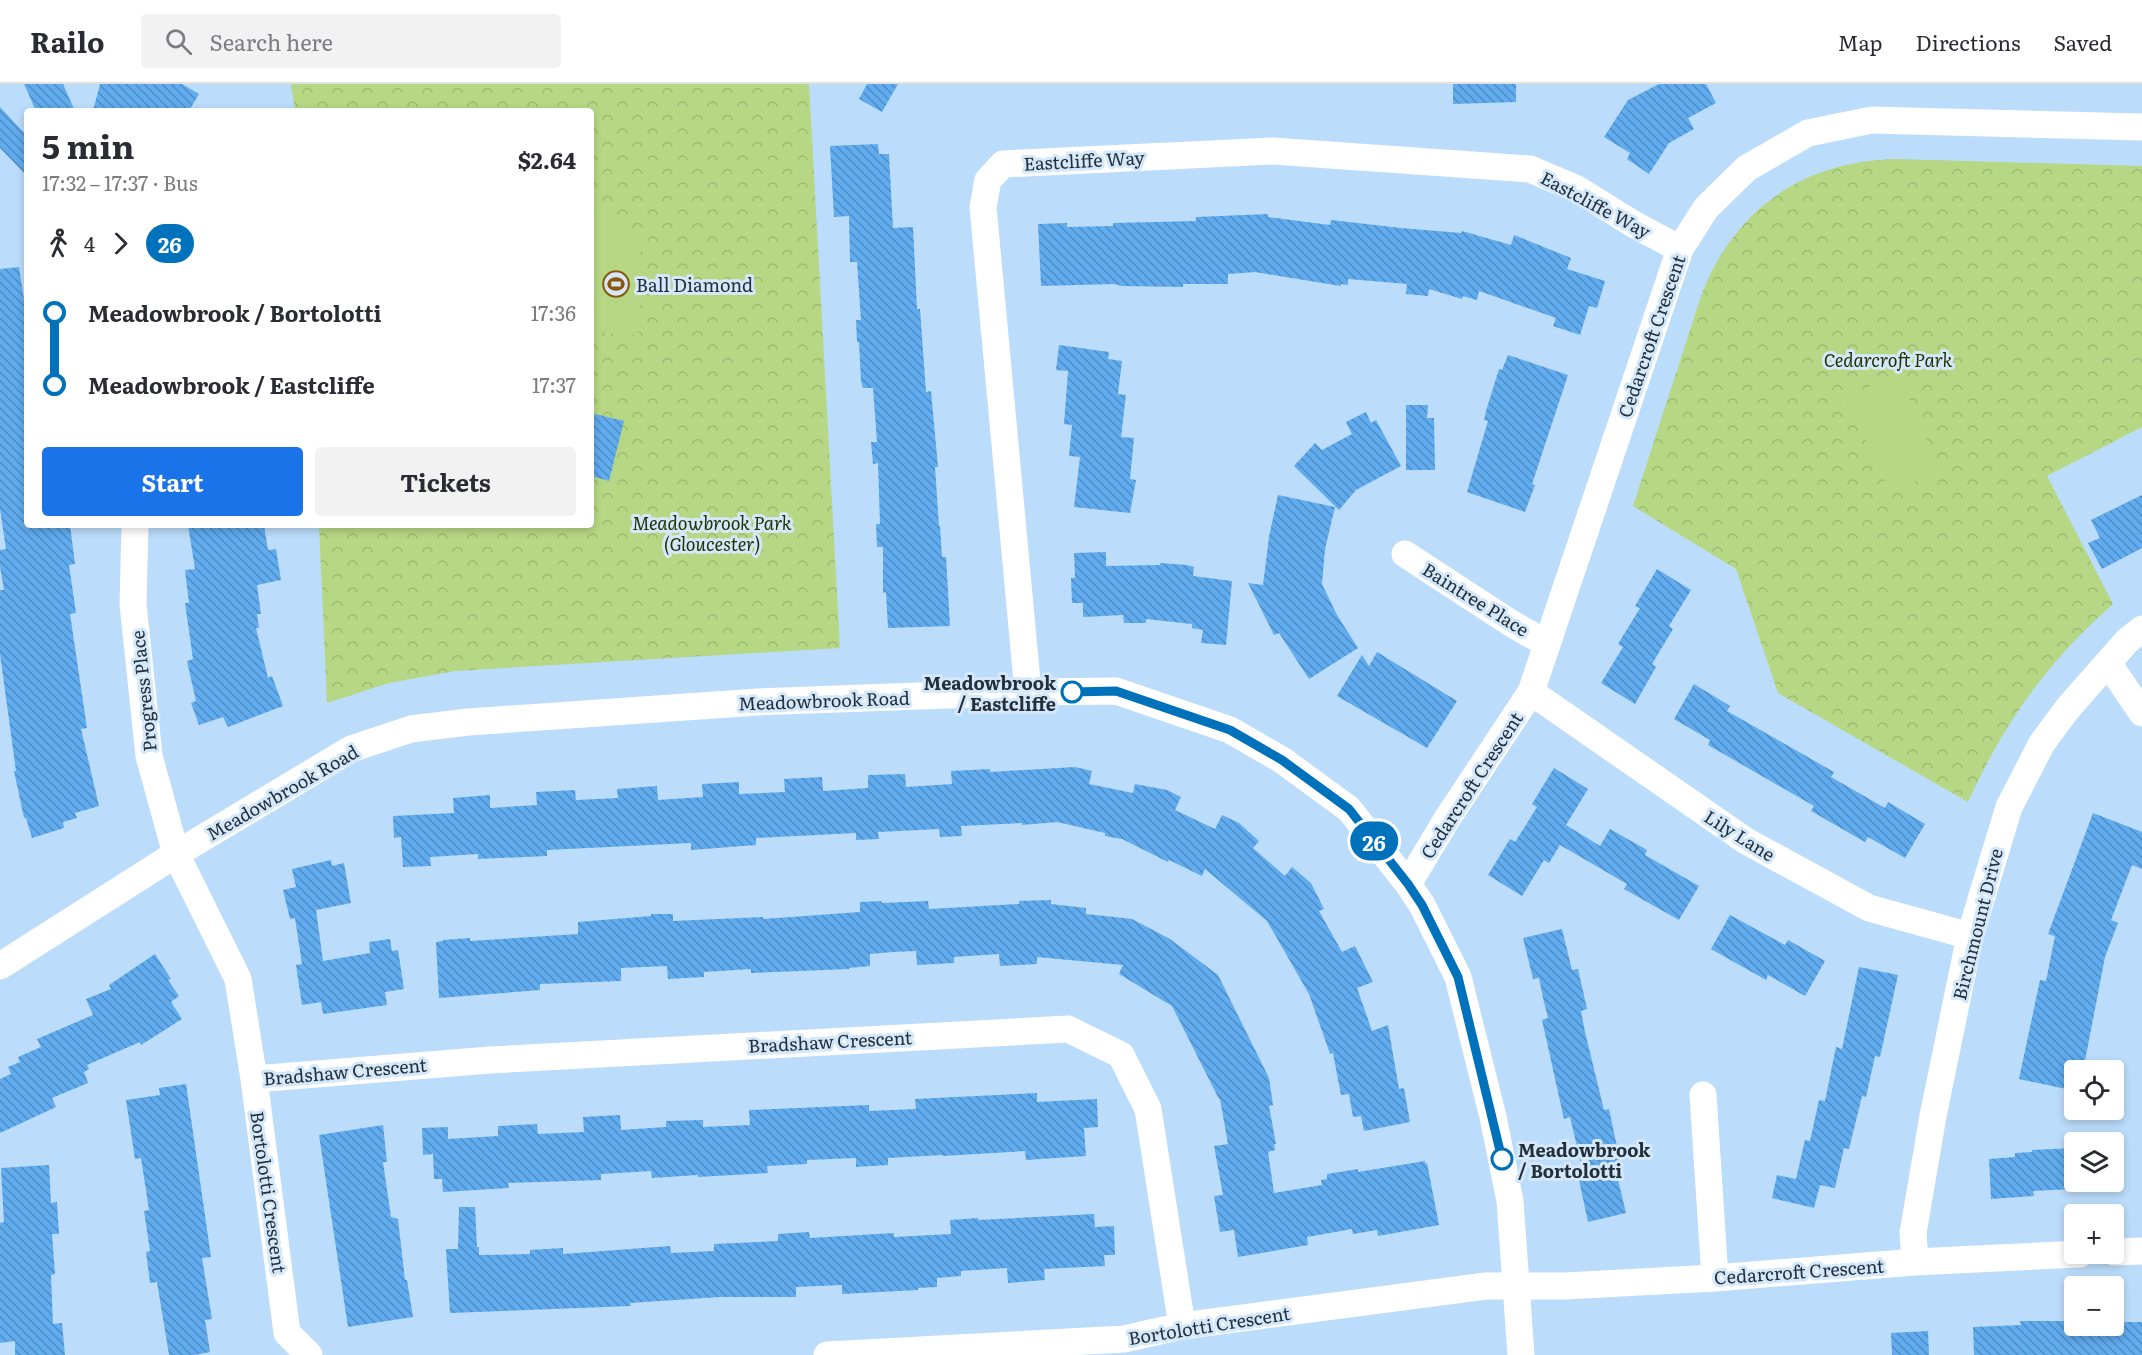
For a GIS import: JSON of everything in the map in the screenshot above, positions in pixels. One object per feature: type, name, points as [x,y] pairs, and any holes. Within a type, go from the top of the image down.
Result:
[{"type":"street","name":"Cedarcroft Crescent","points":[[1408,884],[1447,819],[1531,692],[1680,249],[1706,208],[1747,168],[1808,133],[1872,120],[2142,127]]},
{"type":"street","name":"Eastcliffe Way","points":[[1028,692],[983,207],[988,180],[1004,164],[1273,151],[1530,169],[1577,189],[1635,225],[1680,249]]},
{"type":"street","name":"Progress Place","points":[[135,528],[133,604],[149,756],[176,854]]},
{"type":"street","name":"Baintree Place","points":[[1404,554],[1547,644]]},
{"type":"street","name":"Birchmount Drive","points":[[1915,1262],[1913,1233],[1970,936],[2009,807],[2042,743],[2068,708],[2127,641],[2142,629]]},
{"type":"street","points":[[2108,663],[2142,714]]},
{"type":"street","name":"Meadowbrook Road","points":[[0,966],[176,854],[351,749],[411,729],[480,721],[758,702],[1116,691],[1230,730],[1282,760],[1349,809],[1422,905],[1458,977],[1493,1117],[1510,1200],[1521,1355]]},
{"type":"street","name":"Lily Lane","points":[[1531,692],[1746,841],[1869,908],[1970,936]]},
{"type":"street","name":"Bortolotti Crescent","points":[[176,854],[238,979],[254,1079],[287,1333],[309,1355]]},
{"type":"street","name":"Bradshaw Crescent","points":[[254,1079],[490,1060],[1068,1029],[1121,1055],[1148,1109],[1182,1326]]},
{"type":"street","points":[[1703,1095],[1715,1278]]},
{"type":"street","points":[[2124,1252],[2142,1251]]},
{"type":"street","name":"Cedarcroft Crescent","points":[[1517,1285],[1565,1286],[1715,1278],[1915,1262],[2064,1255]]},
{"type":"street","name":"Bortolotti Crescent","points":[[827,1355],[1124,1339],[1182,1326],[1486,1286],[1517,1285]]},
{"type":"green space","name":"Meadowbrook Park (Gloucester)","points":[[291,84],[809,84],[840,648],[455,671],[389,683],[327,703],[319,528],[594,528],[594,108],[295,108]]},
{"type":"green space","name":"Cedarcroft Park","points":[[1896,159],[2142,166],[2142,427],[2047,476],[2113,604],[2068,648],[2030,695],[1997,746],[1968,802],[1778,693],[1736,569],[1633,506],[1701,296],[1715,265],[1732,238],[1753,215],[1776,196],[1802,180],[1831,169],[1862,162]]},
{"type":"green space","name":"Ball Diamond","points":[[594,207],[613,213],[641,238],[639,331],[631,336],[594,331]]},
{"type":"green space","points":[[1897,374],[1940,469],[1890,493],[1846,397]]},
{"type":"building","points":[[24,84],[63,84],[74,108],[35,108]]},
{"type":"building","points":[[100,84],[182,84],[199,94],[191,108],[94,108]]},
{"type":"building","points":[[867,84],[898,84],[882,112],[859,99]]},
{"type":"building","points":[[1453,84],[1516,84],[1516,102],[1453,104]]},
{"type":"building","points":[[1659,84],[1706,84],[1716,103],[1688,118],[1694,129],[1669,143],[1649,174],[1627,159],[1630,153],[1604,137],[1628,100]]},
{"type":"building","points":[[0,107],[24,133],[24,173],[0,148]]},
{"type":"building","points":[[878,144],[879,154],[889,154],[893,228],[913,227],[917,309],[920,309],[926,392],[931,391],[938,467],[935,467],[939,526],[942,557],[946,557],[950,626],[888,628],[886,592],[883,593],[883,547],[877,547],[876,524],[880,524],[878,463],[873,464],[871,442],[877,442],[873,388],[863,388],[861,381],[856,320],[861,320],[857,262],[850,262],[849,216],[834,217],[830,146]]},
{"type":"building","points":[[1268,214],[1268,217],[1330,225],[1331,220],[1401,228],[1461,233],[1462,231],[1511,245],[1514,235],[1571,258],[1567,269],[1605,281],[1597,308],[1589,306],[1580,335],[1553,326],[1556,318],[1479,291],[1477,300],[1463,296],[1462,299],[1429,289],[1428,296],[1406,294],[1407,284],[1348,279],[1348,285],[1341,284],[1341,286],[1255,272],[1228,274],[1228,284],[1183,284],[1183,287],[1115,284],[1041,286],[1038,224],[1067,223],[1067,227],[1113,226],[1113,223],[1196,221],[1196,217]]},
{"type":"building","points":[[19,267],[24,300],[24,528],[70,528],[75,564],[69,565],[76,613],[70,614],[87,728],[81,729],[99,806],[75,813],[77,818],[63,822],[64,828],[32,838],[26,818],[24,818],[14,771],[16,771],[0,654],[0,590],[4,590],[0,550],[6,549],[0,509],[0,269]]},
{"type":"building","points":[[1059,345],[1109,352],[1108,359],[1122,361],[1118,394],[1126,395],[1121,437],[1134,438],[1130,479],[1136,480],[1130,513],[1074,507],[1080,457],[1069,456],[1072,425],[1064,424],[1068,371],[1056,370]]},
{"type":"building","points":[[1508,355],[1568,375],[1525,512],[1467,492],[1488,421],[1484,420],[1486,411],[1499,369],[1502,370]]},
{"type":"building","points":[[1406,405],[1428,405],[1427,418],[1434,418],[1435,470],[1406,470]]},
{"type":"building","points":[[1366,412],[1371,423],[1376,420],[1401,466],[1356,490],[1339,510],[1294,466],[1315,443],[1322,450],[1352,434],[1346,422]]},
{"type":"building","points":[[594,414],[624,421],[609,481],[594,477]]},
{"type":"building","points":[[1278,495],[1335,507],[1325,549],[1322,584],[1337,615],[1358,648],[1309,679],[1279,633],[1274,635],[1248,583],[1263,585],[1269,537]]},
{"type":"building","points":[[2142,495],[2142,548],[2102,569],[2088,543],[2100,538],[2091,520]]},
{"type":"building","points":[[188,528],[264,528],[268,550],[276,549],[281,580],[257,585],[261,614],[257,614],[259,628],[256,628],[268,678],[272,676],[283,706],[228,727],[223,717],[199,725],[191,703],[196,701],[187,661],[193,659],[185,603],[189,603],[185,570],[195,569]]},
{"type":"building","points":[[1106,552],[1106,566],[1160,565],[1160,563],[1187,565],[1194,567],[1193,576],[1232,581],[1226,645],[1201,643],[1203,630],[1192,628],[1192,624],[1146,619],[1146,623],[1124,623],[1123,615],[1083,617],[1083,603],[1072,603],[1071,578],[1075,578],[1074,553]]},
{"type":"building","points":[[1657,569],[1691,590],[1669,626],[1673,629],[1652,664],[1656,667],[1635,704],[1601,683],[1623,647],[1618,644],[1640,608],[1635,606]]},
{"type":"building","points":[[1377,652],[1457,701],[1427,748],[1337,696],[1362,655],[1369,666]]},
{"type":"building","points":[[1694,684],[1730,706],[1727,711],[1834,772],[1831,777],[1885,808],[1888,802],[1925,824],[1905,858],[1868,837],[1865,842],[1811,811],[1814,806],[1708,745],[1710,740],[1674,719]]},
{"type":"building","points":[[1075,767],[1092,771],[1089,784],[1133,793],[1135,784],[1167,790],[1181,797],[1175,810],[1215,829],[1222,815],[1239,823],[1259,841],[1253,848],[1285,876],[1292,867],[1311,883],[1324,909],[1319,911],[1342,952],[1355,946],[1373,982],[1357,988],[1372,1031],[1388,1025],[1399,1089],[1404,1088],[1410,1122],[1364,1131],[1361,1116],[1353,1117],[1349,1094],[1341,1095],[1333,1053],[1330,1054],[1309,994],[1267,921],[1205,869],[1202,876],[1122,839],[1105,836],[1105,833],[1057,822],[1022,825],[1022,823],[961,826],[962,836],[940,837],[939,829],[878,832],[879,839],[856,840],[856,833],[756,838],[756,845],[691,850],[691,843],[547,850],[547,856],[478,859],[478,854],[430,857],[431,866],[403,867],[401,837],[394,838],[393,816],[454,813],[453,798],[490,795],[490,808],[537,805],[536,792],[575,790],[576,800],[618,798],[617,789],[657,786],[658,800],[703,797],[702,784],[739,782],[739,794],[785,792],[784,779],[822,777],[823,791],[868,788],[868,775],[905,774],[906,787],[952,784],[951,771],[990,769],[990,772]]},
{"type":"building","points":[[1554,768],[1588,789],[1566,825],[1600,846],[1610,829],[1647,850],[1645,855],[1699,886],[1679,920],[1624,889],[1627,884],[1560,845],[1549,863],[1544,860],[1522,896],[1488,875],[1510,839],[1515,842],[1526,825],[1537,807],[1532,804]]},
{"type":"building","points":[[2093,813],[2142,832],[2142,869],[2132,865],[2111,920],[2118,923],[2105,957],[2085,1060],[2064,1060],[2064,1089],[2019,1079],[2040,980],[2046,981],[2055,936],[2048,934]]},
{"type":"building","points":[[331,860],[332,866],[344,863],[351,903],[316,910],[323,961],[370,953],[369,942],[390,939],[392,951],[398,950],[404,989],[385,992],[387,1005],[323,1014],[321,1002],[302,1005],[296,965],[302,964],[295,918],[290,919],[283,890],[296,887],[292,869]]},
{"type":"building","points":[[1051,900],[1051,904],[1086,908],[1086,914],[1132,919],[1170,939],[1218,975],[1269,1078],[1273,1105],[1269,1106],[1276,1144],[1274,1144],[1275,1150],[1268,1152],[1274,1193],[1322,1185],[1321,1180],[1327,1179],[1327,1174],[1358,1169],[1358,1172],[1425,1161],[1439,1225],[1378,1236],[1377,1230],[1353,1234],[1352,1229],[1307,1237],[1308,1245],[1238,1257],[1234,1230],[1220,1232],[1214,1196],[1223,1195],[1214,1146],[1228,1144],[1220,1099],[1172,1006],[1119,974],[1123,965],[1037,957],[1037,964],[1000,966],[999,954],[954,957],[954,963],[917,965],[916,951],[893,952],[870,954],[870,966],[849,969],[751,973],[751,969],[704,972],[704,977],[668,979],[667,966],[621,968],[621,981],[540,984],[540,990],[439,998],[436,942],[443,940],[470,938],[470,941],[578,934],[578,922],[651,916],[651,914],[673,914],[673,921],[763,917],[763,919],[860,912],[860,902],[928,901],[929,909]]},
{"type":"building","points":[[1730,915],[1785,945],[1788,940],[1825,961],[1805,996],[1768,975],[1766,980],[1711,949]]},
{"type":"building","points":[[1562,929],[1572,970],[1578,969],[1587,1009],[1581,1011],[1585,1032],[1604,1110],[1609,1109],[1622,1170],[1616,1171],[1626,1213],[1588,1222],[1579,1180],[1584,1179],[1580,1159],[1570,1117],[1564,1119],[1542,1020],[1548,1018],[1539,978],[1533,979],[1523,938]]},
{"type":"building","points":[[155,954],[179,996],[171,1002],[182,1019],[141,1045],[140,1042],[87,1065],[89,1069],[84,1072],[88,1083],[52,1098],[56,1107],[0,1133],[0,1079],[11,1074],[8,1067],[20,1062],[18,1057],[41,1047],[37,1039],[93,1015],[86,999],[111,989],[109,985]]},
{"type":"building","points":[[1859,967],[1898,975],[1880,1057],[1875,1056],[1866,1097],[1862,1096],[1849,1149],[1844,1148],[1835,1188],[1820,1185],[1814,1208],[1772,1198],[1777,1175],[1796,1179],[1805,1140],[1810,1141],[1819,1100],[1825,1101],[1836,1047],[1842,1049]]},
{"type":"building","points":[[186,1084],[211,1257],[202,1258],[212,1319],[205,1320],[210,1352],[195,1355],[169,1355],[157,1282],[150,1283],[146,1252],[150,1251],[144,1211],[149,1210],[141,1158],[135,1159],[126,1100],[160,1095],[159,1088]]},
{"type":"building","points":[[1037,1093],[1037,1102],[1097,1099],[1098,1127],[1084,1128],[1086,1156],[1026,1160],[1025,1151],[888,1158],[888,1165],[856,1167],[856,1158],[807,1160],[807,1164],[767,1166],[768,1173],[652,1178],[651,1171],[601,1174],[601,1180],[508,1183],[509,1188],[443,1192],[442,1179],[434,1179],[433,1154],[423,1155],[422,1128],[448,1127],[448,1139],[498,1136],[498,1126],[537,1124],[538,1134],[584,1132],[583,1117],[620,1115],[621,1130],[666,1127],[666,1121],[703,1120],[703,1127],[750,1125],[749,1110],[869,1105],[869,1111],[916,1109],[915,1099]]},
{"type":"building","points":[[383,1125],[387,1162],[383,1162],[391,1217],[398,1219],[405,1280],[407,1280],[413,1317],[348,1327],[319,1135]]},
{"type":"building","points":[[2064,1148],[2064,1189],[2033,1191],[2034,1196],[1991,1199],[1989,1159],[2015,1157],[2015,1153],[2032,1152],[2032,1150]]},
{"type":"building","points":[[49,1165],[51,1203],[57,1202],[59,1234],[52,1234],[55,1274],[51,1275],[53,1324],[62,1323],[65,1355],[15,1355],[15,1341],[0,1343],[0,1223],[4,1222],[1,1168]]},
{"type":"building","points":[[459,1207],[475,1207],[479,1255],[530,1254],[530,1250],[563,1248],[563,1254],[670,1246],[671,1253],[714,1251],[714,1244],[778,1241],[778,1234],[809,1232],[810,1238],[894,1233],[894,1237],[951,1234],[950,1220],[1094,1214],[1095,1227],[1114,1226],[1115,1255],[1104,1255],[1105,1266],[1044,1269],[1045,1280],[1008,1283],[1007,1268],[961,1271],[961,1276],[937,1278],[937,1287],[918,1288],[918,1290],[842,1294],[842,1285],[796,1287],[796,1297],[720,1297],[630,1303],[631,1306],[450,1313],[446,1249],[458,1249]]},
{"type":"building","points":[[2020,1321],[2064,1321],[2064,1336],[2124,1336],[2124,1322],[2142,1322],[2142,1355],[1974,1355],[1973,1327],[2021,1325]]},
{"type":"building","points":[[1928,1331],[1929,1355],[1892,1355],[1891,1333]]},
{"type":"bus line","name":"26","points":[[1072,692],[1116,691],[1230,730],[1282,760],[1349,809],[1422,905],[1458,977],[1502,1159]]},
{"type":"place","name":"Ball Diamond","points":[[616,284]]},
{"type":"place","name":"Meadowbrook / Eastcliffe","points":[[1072,692]]},
{"type":"place","name":"Meadowbrook / Bortolotti","points":[[1502,1159]]}]
